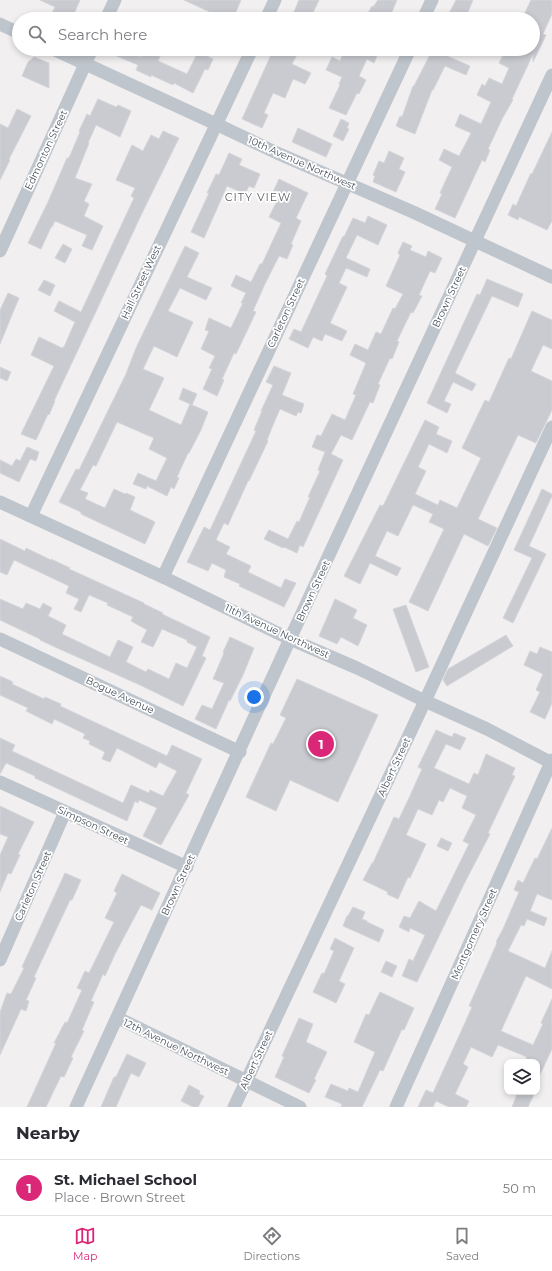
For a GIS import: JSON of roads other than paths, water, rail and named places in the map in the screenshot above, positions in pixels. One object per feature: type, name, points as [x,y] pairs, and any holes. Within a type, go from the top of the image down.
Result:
[{"type":"street","points":[[109,12],[115,0]]},
{"type":"street","points":[[269,12],[275,0]]},
{"type":"street","points":[[426,12],[432,0]]},
{"type":"street","points":[[0,24],[12,30]]},
{"type":"street","name":"10th Avenue Northwest","points":[[68,56],[277,153],[413,212],[474,242],[552,277]]},
{"type":"street","name":"Edmonton Street","points":[[0,251],[89,56]]},
{"type":"street","name":"Hall Street West","points":[[31,516],[249,56]]},
{"type":"street","name":"Carleton Street","points":[[163,577],[407,56]]},
{"type":"street","name":"Brown Street","points":[[76,1107],[240,752],[290,639],[552,75]]},
{"type":"street","name":"Albert Street","points":[[234,1107],[552,427]]},
{"type":"street","name":"11th Avenue Northwest","points":[[0,502],[163,577],[290,639],[358,668],[487,729],[552,762]]},
{"type":"street","name":"Bogue Avenue","points":[[0,639],[240,752]]},
{"type":"street","name":"Montgomery Street","points":[[396,1107],[552,762]]},
{"type":"street","name":"Simpson Street","points":[[0,782],[187,867]]},
{"type":"street","name":"Carleton Street","points":[[0,960],[65,812]]},
{"type":"street","name":"12th Avenue Northwest","points":[[118,1018],[300,1107]]},
{"type":"place","name":"St. Michael School","points":[[321,744]]},
{"type":"district","name":"CITY VIEW","points":[[258,197]]}]
